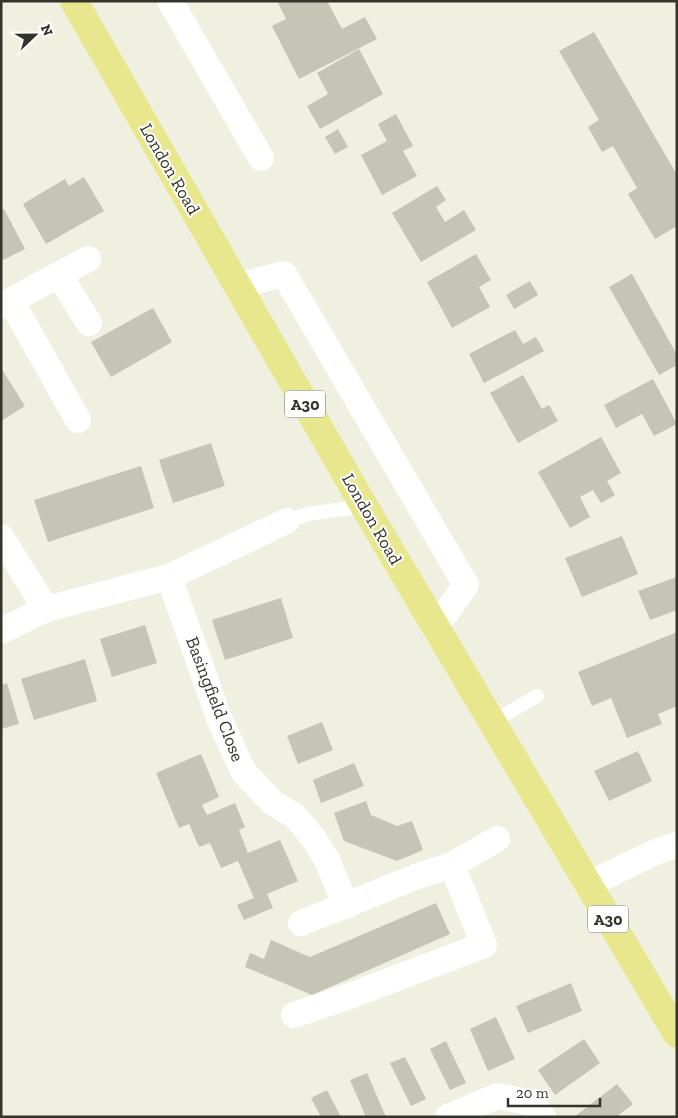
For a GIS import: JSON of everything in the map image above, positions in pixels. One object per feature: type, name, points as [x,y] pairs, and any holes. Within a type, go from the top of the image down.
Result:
[{"type":"main road","name":"London Road","points":[[74,1],[364,506],[677,1034]]},
{"type":"street","points":[[170,1],[261,158]]},
{"type":"street","points":[[78,420],[6,304],[88,259]]},
{"type":"street","points":[[237,286],[284,274],[466,585],[436,627]]},
{"type":"street","points":[[60,275],[89,323]]},
{"type":"street","points":[[1,631],[46,609],[169,577],[286,521]]},
{"type":"street","points":[[1,537],[46,609]]},
{"type":"street","name":"Basingfield Close","points":[[169,577],[219,718],[243,771],[272,802],[295,816],[314,839],[328,860],[346,906]]},
{"type":"street","points":[[301,923],[418,876],[452,865],[497,839]]},
{"type":"street","points":[[588,885],[658,851],[677,846]]},
{"type":"street","points":[[294,1015],[484,945],[452,865]]},
{"type":"street","points":[[448,1117],[498,1096],[532,1103],[543,1117]]},
{"type":"lane","points":[[286,521],[308,514],[364,506]]},
{"type":"lane","points":[[492,722],[537,696]]},
{"type":"building","points":[[282,1],[327,1],[342,29],[365,17],[377,39],[299,79],[272,26],[286,19],[278,3]]},
{"type":"building","points":[[594,32],[677,175],[677,226],[655,239],[628,194],[637,188],[613,146],[602,152],[588,127],[599,120],[559,51]]},
{"type":"building","points":[[359,49],[383,94],[320,129],[307,106],[328,94],[317,73]]},
{"type":"building","points":[[396,114],[413,146],[403,151],[417,176],[382,195],[361,155],[387,141],[378,124]]},
{"type":"building","points":[[338,129],[348,147],[335,154],[325,137]]},
{"type":"building","points":[[84,177],[104,211],[46,244],[23,204],[65,179],[69,186]]},
{"type":"building","points":[[437,186],[446,200],[436,207],[445,222],[464,210],[476,230],[421,262],[392,213]]},
{"type":"building","points":[[4,209],[25,249],[1,261],[1,211]]},
{"type":"building","points":[[476,254],[491,280],[479,287],[490,307],[452,328],[427,282]]},
{"type":"building","points":[[632,274],[677,355],[677,365],[659,375],[609,287]]},
{"type":"building","points":[[530,281],[538,295],[514,309],[506,295]]},
{"type":"building","points":[[153,308],[172,342],[111,377],[91,342]]},
{"type":"building","points":[[515,330],[523,344],[536,337],[544,351],[484,383],[469,354]]},
{"type":"building","points":[[1,368],[25,406],[1,421]]},
{"type":"building","points":[[523,375],[542,409],[549,405],[558,421],[518,443],[490,393]]},
{"type":"building","points":[[653,379],[677,424],[654,436],[642,414],[616,428],[604,405]]},
{"type":"building","points":[[601,437],[621,473],[607,481],[615,495],[601,503],[593,490],[580,497],[590,517],[570,528],[538,472]]},
{"type":"building","points":[[211,443],[225,486],[173,503],[159,460]]},
{"type":"building","points":[[141,466],[154,508],[48,542],[34,500]]},
{"type":"building","points":[[622,536],[638,574],[582,597],[565,558]]},
{"type":"building","points":[[677,577],[677,610],[650,620],[638,591]]},
{"type":"building","points":[[281,598],[293,638],[225,660],[212,620]]},
{"type":"building","points":[[145,625],[157,663],[112,677],[100,639]]},
{"type":"building","points":[[677,632],[677,706],[658,714],[662,724],[627,738],[611,698],[592,706],[578,672]]},
{"type":"building","points":[[85,659],[97,701],[34,720],[21,679]]},
{"type":"building","points":[[7,683],[19,724],[1,729],[1,685]]},
{"type":"building","points":[[322,722],[333,750],[298,764],[287,736]]},
{"type":"building","points":[[638,751],[652,781],[609,801],[594,771]]},
{"type":"building","points":[[201,754],[219,797],[202,805],[207,815],[235,803],[245,827],[239,830],[248,853],[280,840],[298,881],[267,894],[273,908],[244,920],[237,905],[254,898],[238,861],[221,868],[210,843],[199,847],[189,824],[179,828],[156,773]]},
{"type":"building","points":[[354,763],[364,786],[321,803],[313,780]]},
{"type":"building","points":[[366,801],[371,815],[397,826],[412,821],[423,850],[397,861],[344,841],[334,813]]},
{"type":"building","points":[[436,903],[450,934],[312,995],[245,967],[250,953],[264,959],[271,940],[310,957]]},
{"type":"building","points":[[571,983],[582,1011],[528,1033],[516,1006]]},
{"type":"building","points":[[496,1017],[515,1059],[488,1071],[470,1029]]},
{"type":"building","points":[[584,1039],[600,1063],[555,1095],[538,1070]]},
{"type":"building","points":[[446,1041],[466,1083],[450,1090],[430,1049]]},
{"type":"building","points":[[405,1057],[426,1099],[411,1106],[390,1063]]},
{"type":"building","points":[[367,1073],[386,1117],[366,1117],[350,1080]]},
{"type":"building","points":[[617,1084],[633,1104],[616,1117],[574,1117]]},
{"type":"building","points":[[327,1090],[341,1117],[321,1117],[311,1098]]}]
